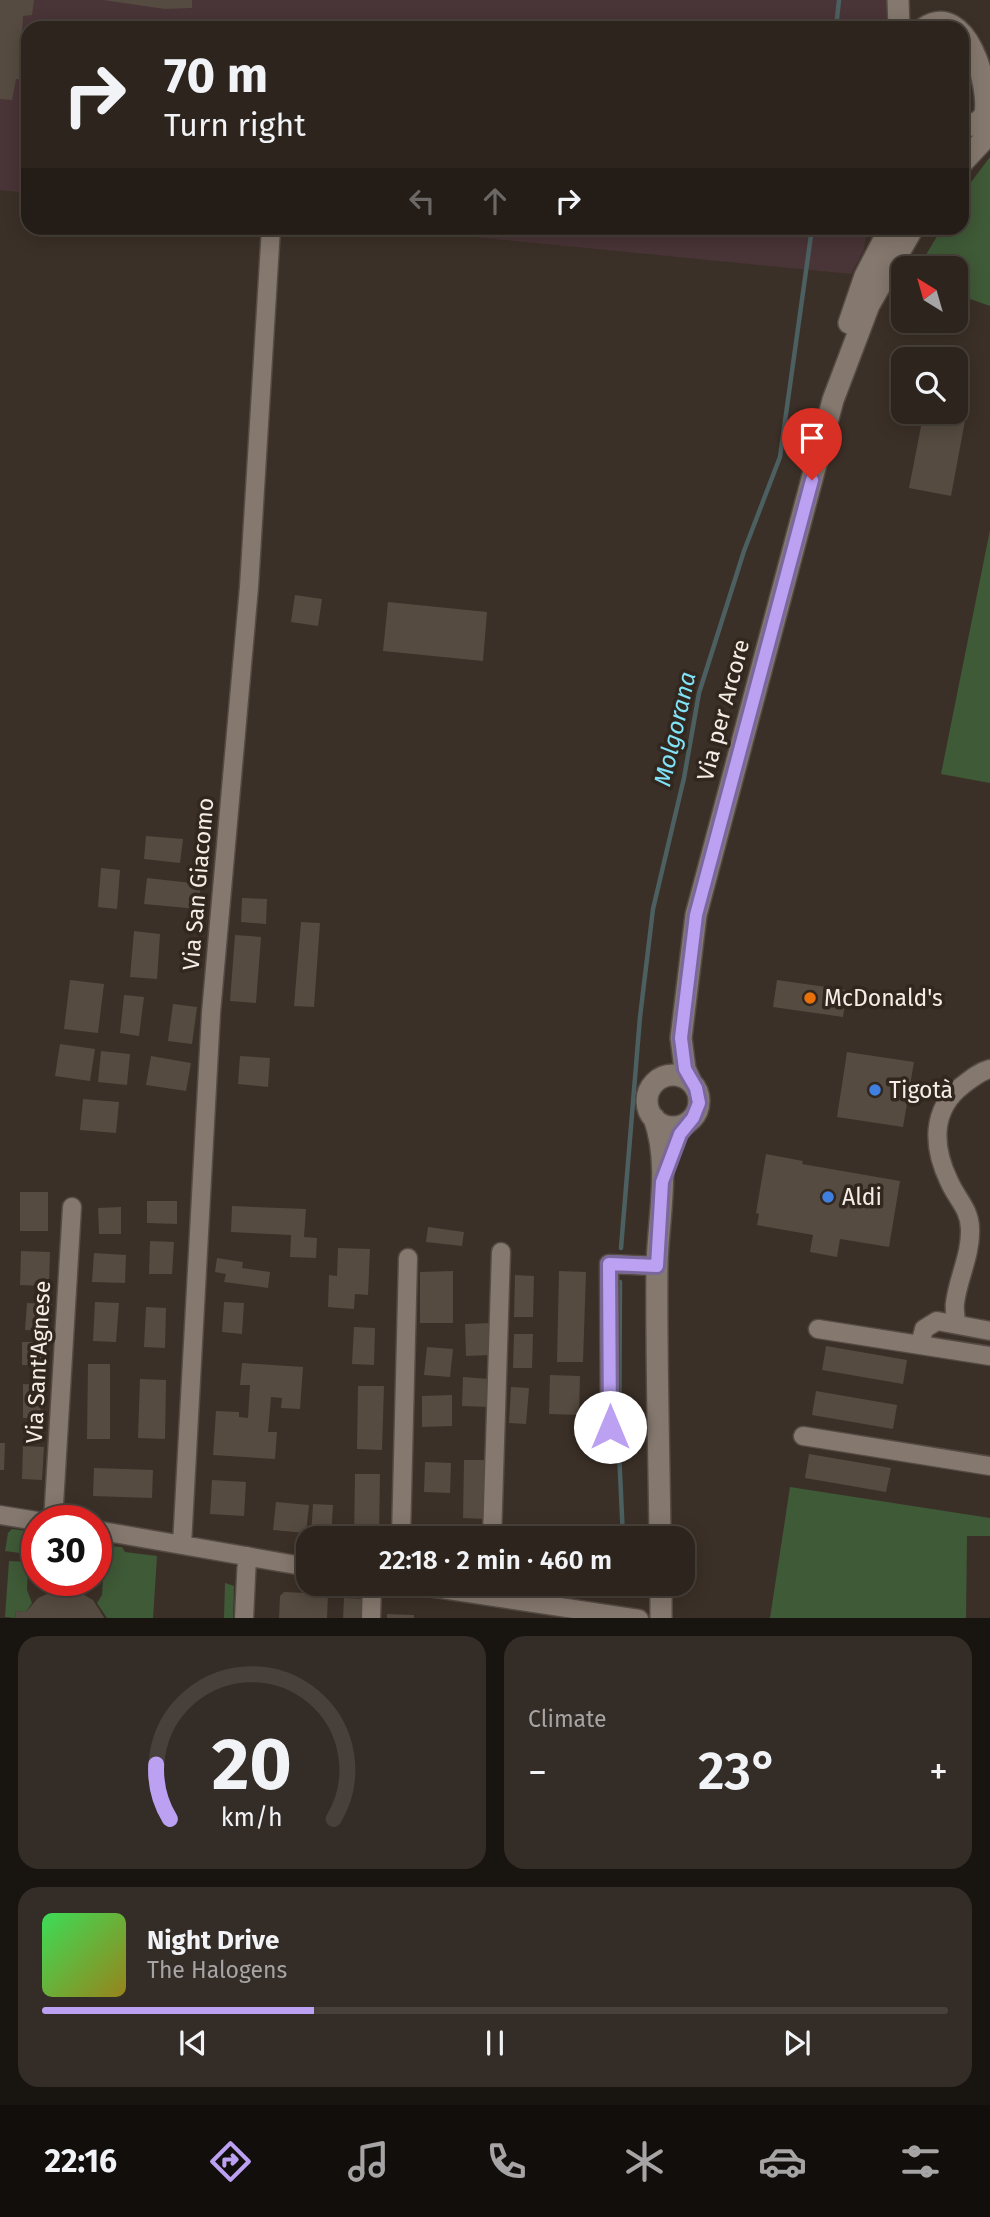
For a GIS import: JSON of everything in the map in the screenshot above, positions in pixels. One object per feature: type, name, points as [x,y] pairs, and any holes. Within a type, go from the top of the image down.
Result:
[{"type":"main road","points":[[898,0],[900,21]]},
{"type":"main road","points":[[932,21],[947,14],[983,24]]},
{"type":"main road","points":[[947,14],[957,21]]},
{"type":"main road","points":[[969,29],[976,40],[983,63],[988,96],[969,145]]},
{"type":"main road","name":"Via per Arcore","points":[[691,1082],[685,1069],[681,1038],[696,915],[833,400],[837,367],[858,291],[901,235]]},
{"type":"main road","name":"Via per Arcore","points":[[663,1077],[681,1038]]},
{"type":"main road","points":[[660,1526],[657,1266],[662,1189],[660,1134],[648,1106],[648,1099],[652,1086],[663,1077],[676,1075],[691,1082],[696,1088],[699,1103],[698,1111],[680,1134],[662,1189]]},
{"type":"main road","points":[[654,1118],[659,1123],[672,1127],[687,1123]]},
{"type":"main road","points":[[661,1596],[661,1618]]},
{"type":"street","name":"Via San Giacomo","points":[[182,1545],[211,1013],[249,587],[271,235]]},
{"type":"street","points":[[956,1324],[955,1303],[968,1253],[970,1228],[963,1202],[950,1185],[940,1160],[936,1139],[940,1112],[953,1093],[980,1072],[990,1069]]},
{"type":"street","name":"Via Sant'Agnese","points":[[54,1505],[72,1207]]},
{"type":"street","points":[[492,1526],[501,1252]]},
{"type":"street","points":[[401,1526],[408,1258]]},
{"type":"street","points":[[610,1427],[609,1264],[657,1266]]},
{"type":"street","points":[[920,1345],[924,1329],[937,1321],[990,1331]]},
{"type":"street","points":[[818,1329],[990,1356]]},
{"type":"street","points":[[803,1436],[990,1466]]},
{"type":"street","points":[[0,1515],[21,1522]]},
{"type":"street","points":[[112,1537],[182,1545],[296,1565]]},
{"type":"street","points":[[244,1618],[247,1556]]},
{"type":"street","points":[[371,1618],[372,1596]]},
{"type":"street","points":[[522,1596],[634,1618]]},
{"type":"shaded area","points":[[0,0],[887,0],[886,21],[21,21],[21,192],[0,190]]},
{"type":"shaded area","points":[[454,235],[867,235],[863,252],[851,274]]},
{"type":"green space","points":[[990,157],[990,306],[968,298],[968,256],[925,256],[938,235],[969,235],[969,185]]},
{"type":"green space","points":[[990,530],[990,783],[941,774]]},
{"type":"green space","points":[[790,1487],[990,1518],[990,1536],[967,1536],[966,1618],[770,1618]]},
{"type":"green space","points":[[12,1529],[21,1530],[21,1553],[5,1551],[8,1533]]},
{"type":"green space","points":[[112,1546],[122,1547],[125,1552],[157,1556],[153,1618],[107,1618],[97,1603],[101,1596],[112,1596]]},
{"type":"green space","points":[[9,1561],[21,1562],[21,1596],[29,1596],[32,1603],[26,1612],[16,1611],[15,1618],[5,1617]]},
{"type":"green space","points":[[225,1583],[234,1586],[233,1618],[224,1618]]},
{"type":"building","points":[[0,0],[34,0],[32,15],[23,16],[21,21],[21,79],[16,79],[12,100],[0,99]]},
{"type":"building","points":[[103,0],[192,0],[192,8],[165,9]]},
{"type":"building","points":[[921,424],[964,424],[951,496],[909,488]]},
{"type":"building","points":[[295,595],[322,599],[318,626],[291,622]]},
{"type":"building","points":[[388,602],[487,612],[483,661],[383,651]]},
{"type":"building","points":[[146,836],[183,839],[180,863],[144,859]]},
{"type":"building","points":[[101,868],[120,870],[117,909],[98,907]]},
{"type":"building","points":[[147,878],[201,884],[198,909],[144,904]]},
{"type":"building","points":[[242,898],[267,899],[266,924],[241,922]]},
{"type":"building","points":[[301,922],[320,923],[314,1007],[294,1006]]},
{"type":"building","points":[[134,931],[160,934],[157,979],[130,977]]},
{"type":"building","points":[[235,935],[261,937],[256,1003],[230,1001]]},
{"type":"building","points":[[70,980],[104,984],[98,1033],[64,1029]]},
{"type":"building","name":"McDonald's","points":[[777,980],[847,990],[843,1017],[773,1007]]},
{"type":"building","points":[[124,995],[144,997],[139,1036],[120,1033]]},
{"type":"building","points":[[173,1004],[197,1007],[192,1044],[168,1041]]},
{"type":"building","points":[[60,1044],[95,1049],[90,1081],[55,1076]]},
{"type":"building","points":[[101,1051],[130,1054],[127,1085],[98,1082]]},
{"type":"building","name":"Tigotà","points":[[847,1052],[914,1062],[903,1127],[837,1117]]},
{"type":"building","points":[[151,1056],[191,1063],[186,1091],[146,1085]]},
{"type":"building","points":[[240,1056],[270,1058],[268,1087],[238,1084]]},
{"type":"building","points":[[83,1099],[119,1102],[116,1133],[80,1130]]},
{"type":"building","name":"Aldi","points":[[766,1154],[803,1161],[802,1164],[900,1181],[889,1247],[840,1239],[837,1257],[810,1252],[813,1235],[757,1225],[759,1214],[756,1213]]},
{"type":"building","points":[[20,1192],[48,1192],[48,1231],[20,1231]]},
{"type":"building","points":[[147,1201],[177,1201],[177,1224],[147,1223]]},
{"type":"building","points":[[232,1206],[306,1209],[304,1237],[317,1238],[316,1258],[290,1257],[291,1235],[231,1232]]},
{"type":"building","points":[[121,1207],[121,1234],[99,1234],[98,1208]]},
{"type":"building","points":[[428,1227],[464,1232],[462,1246],[426,1242]]},
{"type":"building","points":[[150,1241],[174,1242],[172,1274],[149,1274]]},
{"type":"building","points":[[338,1248],[370,1249],[368,1295],[355,1294],[354,1309],[328,1307],[329,1275],[337,1276]]},
{"type":"building","points":[[21,1251],[50,1252],[49,1286],[20,1285]]},
{"type":"building","points":[[94,1253],[126,1255],[125,1283],[92,1282]]},
{"type":"building","points":[[217,1258],[243,1262],[242,1268],[270,1272],[268,1288],[224,1282],[226,1274],[215,1272]]},
{"type":"building","points":[[453,1271],[453,1323],[420,1323],[420,1272]]},
{"type":"building","points":[[559,1271],[586,1272],[583,1362],[557,1362]]},
{"type":"building","points":[[515,1275],[534,1276],[533,1317],[514,1317]]},
{"type":"building","points":[[95,1302],[119,1303],[116,1342],[93,1341]]},
{"type":"building","points":[[224,1302],[244,1303],[242,1334],[222,1332]]},
{"type":"building","points":[[27,1303],[52,1304],[50,1331],[25,1330]]},
{"type":"building","points":[[146,1307],[166,1308],[165,1348],[144,1347]]},
{"type":"building","points":[[491,1323],[492,1355],[466,1356],[465,1324]]},
{"type":"building","points":[[354,1327],[375,1328],[374,1365],[352,1364]]},
{"type":"building","points":[[514,1334],[533,1334],[532,1368],[513,1368]]},
{"type":"building","points":[[22,1342],[46,1342],[45,1365],[22,1365]]},
{"type":"building","points":[[826,1346],[907,1360],[903,1384],[822,1370]]},
{"type":"building","points":[[427,1347],[453,1349],[450,1377],[424,1375]]},
{"type":"building","points":[[242,1363],[303,1367],[300,1409],[281,1408],[282,1398],[271,1397],[268,1432],[277,1432],[275,1459],[213,1455],[216,1411],[239,1412],[239,1417],[248,1418],[250,1385],[240,1385]]},
{"type":"building","points":[[88,1364],[110,1364],[110,1439],[87,1439]]},
{"type":"building","points":[[550,1375],[580,1376],[579,1415],[549,1414]]},
{"type":"building","points":[[463,1377],[489,1379],[488,1407],[462,1406]]},
{"type":"building","points":[[140,1379],[166,1380],[165,1439],[138,1438]]},
{"type":"building","points":[[23,1384],[43,1385],[43,1419],[23,1418]]},
{"type":"building","points":[[358,1386],[384,1386],[382,1450],[357,1449]]},
{"type":"building","points":[[511,1387],[529,1388],[526,1424],[509,1423]]},
{"type":"building","points":[[816,1391],[897,1405],[893,1429],[812,1415]]},
{"type":"building","points":[[452,1395],[452,1426],[422,1427],[422,1396]]},
{"type":"building","points":[[0,1443],[5,1443],[4,1470],[0,1470]]},
{"type":"building","points":[[23,1446],[44,1447],[42,1480],[22,1479]]},
{"type":"building","points":[[809,1454],[891,1468],[886,1492],[805,1478]]},
{"type":"building","points":[[464,1460],[486,1460],[485,1519],[463,1518]]},
{"type":"building","points":[[425,1462],[451,1463],[450,1493],[424,1492]]},
{"type":"building","points":[[94,1468],[153,1470],[152,1498],[93,1496]]},
{"type":"building","points":[[355,1474],[380,1474],[379,1526],[354,1526]]},
{"type":"building","points":[[212,1480],[246,1482],[244,1516],[210,1514]]},
{"type":"building","points":[[276,1502],[309,1505],[307,1526],[296,1526],[296,1532],[273,1530]]},
{"type":"building","points":[[313,1504],[333,1505],[332,1526],[312,1526]]},
{"type":"building","points":[[284,1592],[296,1593],[296,1596],[328,1596],[327,1618],[279,1618],[280,1596]]},
{"type":"building","points":[[43,1596],[86,1596],[93,1600],[104,1618],[15,1618],[16,1611],[26,1612]]},
{"type":"building","points":[[344,1598],[367,1599],[366,1618],[343,1618]]},
{"type":"building","points":[[387,1614],[414,1615],[414,1618],[387,1618]]},
{"type":"waterway","name":"Molgorana","points":[[837,21],[839,0]]},
{"type":"waterway","name":"Molgorana","points":[[621,1248],[640,1017],[653,909],[684,778],[699,693],[744,551],[780,457],[811,235]]},
{"type":"waterway","name":"Molgorana","points":[[620,1282],[619,1451],[622,1526]]},
{"type":"place","name":"McDonald's","points":[[810,998]]},
{"type":"place","name":"Tigotà","points":[[875,1090]]},
{"type":"place","name":"Aldi","points":[[828,1197]]},
{"type":"route","points":[[610,1427],[609,1264],[657,1266],[662,1182],[680,1134],[698,1111],[699,1095],[685,1069],[681,1038],[696,915],[812,480]]}]
